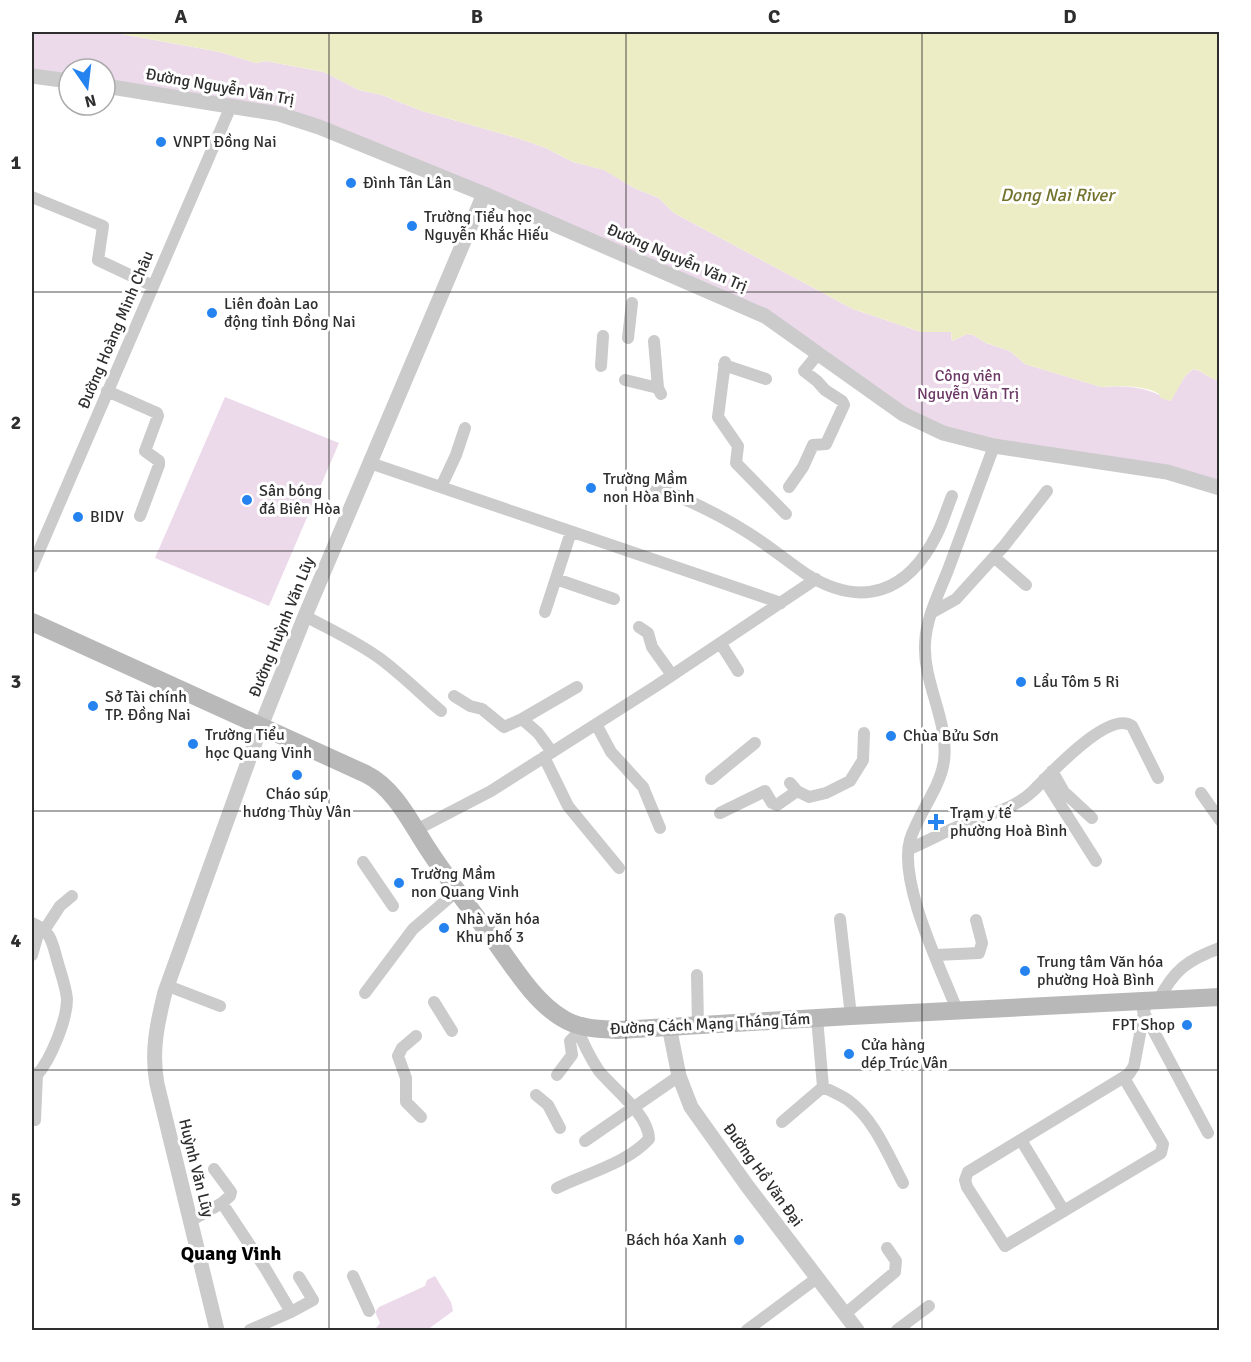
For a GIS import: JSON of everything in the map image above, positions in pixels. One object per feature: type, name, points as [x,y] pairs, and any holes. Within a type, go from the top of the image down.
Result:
[{"type":"main road","name":"Đường Cách Mạng Tháng Tám","points":[[32,622],[373,777],[393,797],[457,891],[540,1001],[576,1028],[611,1030],[957,1010],[1149,1005],[1220,997]]},
{"type":"street","points":[[32,76],[57,79]]},
{"type":"street","name":"Đường Nguyễn Văn Trị","points":[[117,88],[279,114],[310,123],[484,194],[765,316],[903,414],[943,433],[994,446],[1167,472],[1220,488]]},
{"type":"street","name":"Đường Hoàng Minh Châu","points":[[32,567],[231,106]]},
{"type":"street","name":"Đường Huỳnh Văn Lũy","points":[[157,1084],[154,1033],[168,986],[261,726],[305,616],[484,194]]},
{"type":"street","points":[[32,197],[103,226],[98,260],[153,286]]},
{"type":"street","points":[[628,338],[632,303]]},
{"type":"street","points":[[601,366],[603,336]]},
{"type":"street","points":[[626,380],[659,391],[654,341]]},
{"type":"street","points":[[789,487],[803,467],[813,445],[826,444],[844,405],[843,401],[825,390],[804,371],[818,354]]},
{"type":"street","points":[[766,379],[724,364],[718,417],[738,446],[736,463],[786,514]]},
{"type":"street","points":[[107,391],[157,413],[158,416],[145,451],[159,460],[159,465],[140,516]]},
{"type":"street","points":[[441,487],[456,455],[465,428]]},
{"type":"street","points":[[957,1010],[912,888],[909,849],[914,831],[944,762],[943,739],[925,652],[931,613],[994,446]]},
{"type":"street","points":[[370,463],[781,603]]},
{"type":"street","points":[[647,484],[693,501],[718,514],[816,579],[855,594],[896,584],[917,564],[930,546],[952,496]]},
{"type":"street","points":[[931,613],[956,598],[994,557],[1047,491]]},
{"type":"street","points":[[545,612],[571,532]]},
{"type":"street","points":[[994,557],[1026,585]]},
{"type":"street","points":[[556,579],[614,599]]},
{"type":"street","points":[[416,830],[475,800],[721,644],[816,579]]},
{"type":"street","points":[[305,616],[380,659],[441,711]]},
{"type":"street","points":[[639,627],[648,633],[652,647],[672,675]]},
{"type":"street","points":[[721,644],[738,670]]},
{"type":"street","points":[[454,696],[482,710],[504,727],[577,687]]},
{"type":"street","points":[[522,719],[538,733],[568,806],[619,868]]},
{"type":"street","points":[[909,849],[957,826],[1024,799],[1084,742],[1109,728],[1127,723],[1132,726],[1158,778]]},
{"type":"street","points":[[596,724],[611,752],[643,787],[660,828]]},
{"type":"street","points":[[720,813],[765,791],[772,803],[777,805],[794,787],[806,797],[839,788],[850,781],[863,760],[864,733]]},
{"type":"street","points":[[711,779],[755,743]]},
{"type":"street","points":[[1048,775],[1092,818]]},
{"type":"street","points":[[1048,775],[1096,861]]},
{"type":"street","points":[[1202,792],[1220,820]]},
{"type":"street","points":[[363,862],[393,906]]},
{"type":"street","points":[[365,993],[413,929],[457,891]]},
{"type":"street","points":[[32,956],[39,926],[72,896]]},
{"type":"street","points":[[840,919],[850,1016]]},
{"type":"street","points":[[936,955],[979,953],[982,943],[976,920]]},
{"type":"street","points":[[35,1120],[34,1074],[50,1057],[67,1000],[53,944],[39,926]]},
{"type":"street","points":[[1124,1078],[1161,1140],[1163,1148],[1153,1159],[1005,1246],[967,1188],[965,1180],[971,1169],[1129,1074],[1134,1066],[1149,1005],[1185,963],[1220,948]]},
{"type":"street","points":[[697,975],[698,1025]]},
{"type":"street","points":[[168,986],[220,1006]]},
{"type":"street","points":[[434,1002],[452,1031]]},
{"type":"street","points":[[1149,1005],[1208,1133]]},
{"type":"street","points":[[817,1018],[823,1087]]},
{"type":"street","name":"Đường Hồ Văn Đại","points":[[669,1026],[678,1076],[691,1107],[857,1330]]},
{"type":"street","points":[[557,1075],[572,1055],[570,1041],[576,1028]]},
{"type":"street","points":[[557,1188],[623,1158],[649,1139],[647,1129],[633,1107],[600,1072],[576,1028]]},
{"type":"street","points":[[416,1036],[402,1048],[398,1056],[406,1078],[406,1102],[421,1118]]},
{"type":"street","points":[[585,1141],[678,1076]]},
{"type":"street","name":"Huỳnh Văn Lũy","points":[[157,1084],[217,1330]]},
{"type":"street","points":[[782,1122],[823,1087]]},
{"type":"street","points":[[823,1087],[848,1100],[862,1114],[872,1127],[903,1183]]},
{"type":"street","points":[[536,1095],[548,1105],[560,1128]]},
{"type":"street","points":[[1020,1140],[1064,1211]]},
{"type":"street","points":[[190,1221],[230,1196],[231,1192],[214,1169]]},
{"type":"street","points":[[222,1203],[291,1312]]},
{"type":"street","points":[[844,1314],[896,1272],[896,1261],[887,1248]]},
{"type":"street","points":[[352,1276],[369,1311]]},
{"type":"street","points":[[250,1330],[313,1300],[299,1277]]},
{"type":"street","points":[[747,1330],[817,1278]]},
{"type":"street","points":[[897,1330],[929,1306]]},
{"type":"green space","name":"Công viên Nguyễn Văn Trị","points":[[32,32],[111,32],[220,52],[256,63],[266,61],[324,72],[359,90],[382,95],[422,111],[517,138],[546,148],[573,162],[605,170],[634,188],[659,198],[674,213],[853,309],[921,332],[951,332],[952,341],[967,334],[973,335],[986,343],[1010,351],[1025,364],[1101,387],[1137,388],[1170,401],[1185,376],[1193,369],[1197,370],[1219,380],[1219,481],[995,439],[946,427],[905,408],[823,348],[330,124],[117,82],[117,57],[57,57],[57,73],[32,70]]},
{"type":"green space","name":"Sân bóng đá Biên Hòa","points":[[225,397],[339,443],[269,606],[155,558]]},
{"type":"green space","points":[[435,1276],[451,1302],[453,1311],[427,1330],[371,1330],[380,1323],[375,1312],[379,1307],[425,1286],[427,1280]]},
{"type":"water","name":"Dong Nai River","points":[[111,32],[1219,32],[1219,380],[1193,369],[1185,376],[1171,401],[1146,389],[1123,386],[1101,387],[1025,364],[1010,351],[986,343],[973,335],[967,334],[952,341],[951,332],[921,332],[853,309],[674,213],[659,198],[634,188],[604,170],[573,162],[546,148],[422,111],[382,95],[359,90],[324,72],[266,61],[256,63],[220,52]]},
{"type":"place","name":"VNPT Đồng Nai","points":[[161,142]]},
{"type":"place","name":"Đình Tân Lân","points":[[351,183]]},
{"type":"place","name":"Trường Tiểu học Nguyễn Khắc Hiếu","points":[[412,226]]},
{"type":"place","name":"Liên đoàn Lao động tỉnh Đồng Nai","points":[[212,313]]},
{"type":"place","name":"Trường Mầm non Hòa Bình","points":[[591,488]]},
{"type":"place","name":"Sân bóng đá Biên Hòa","points":[[247,500]]},
{"type":"place","name":"BIDV","points":[[78,517]]},
{"type":"place","name":"Lẩu Tôm 5 Ri","points":[[1021,682]]},
{"type":"place","name":"Sở Tài chính TP. Đồng Nai","points":[[93,706]]},
{"type":"place","name":"Chùa Bửu Sơn","points":[[891,736]]},
{"type":"place","name":"Trường Tiểu học Quang Vinh","points":[[193,744]]},
{"type":"place","name":"Cháo súp hương Thùy Vân","points":[[297,775]]},
{"type":"place","name":"Trạm y tế phường Hoà Bình","points":[[936,822]]},
{"type":"place","name":"Trường Mầm non Quang Vinh","points":[[399,883]]},
{"type":"place","name":"Nhà văn hóa Khu phố 3","points":[[444,928]]},
{"type":"place","name":"Trung tâm Văn hóa phường Hoà Bình","points":[[1025,971]]},
{"type":"place","name":"FPT Shop","points":[[1187,1025]]},
{"type":"place","name":"Cửa hàng dép Trúc Vân","points":[[849,1054]]},
{"type":"place","name":"Bách hóa Xanh","points":[[739,1240]]},
{"type":"district","name":"Quang Vinh","points":[[231,1253]]}]
